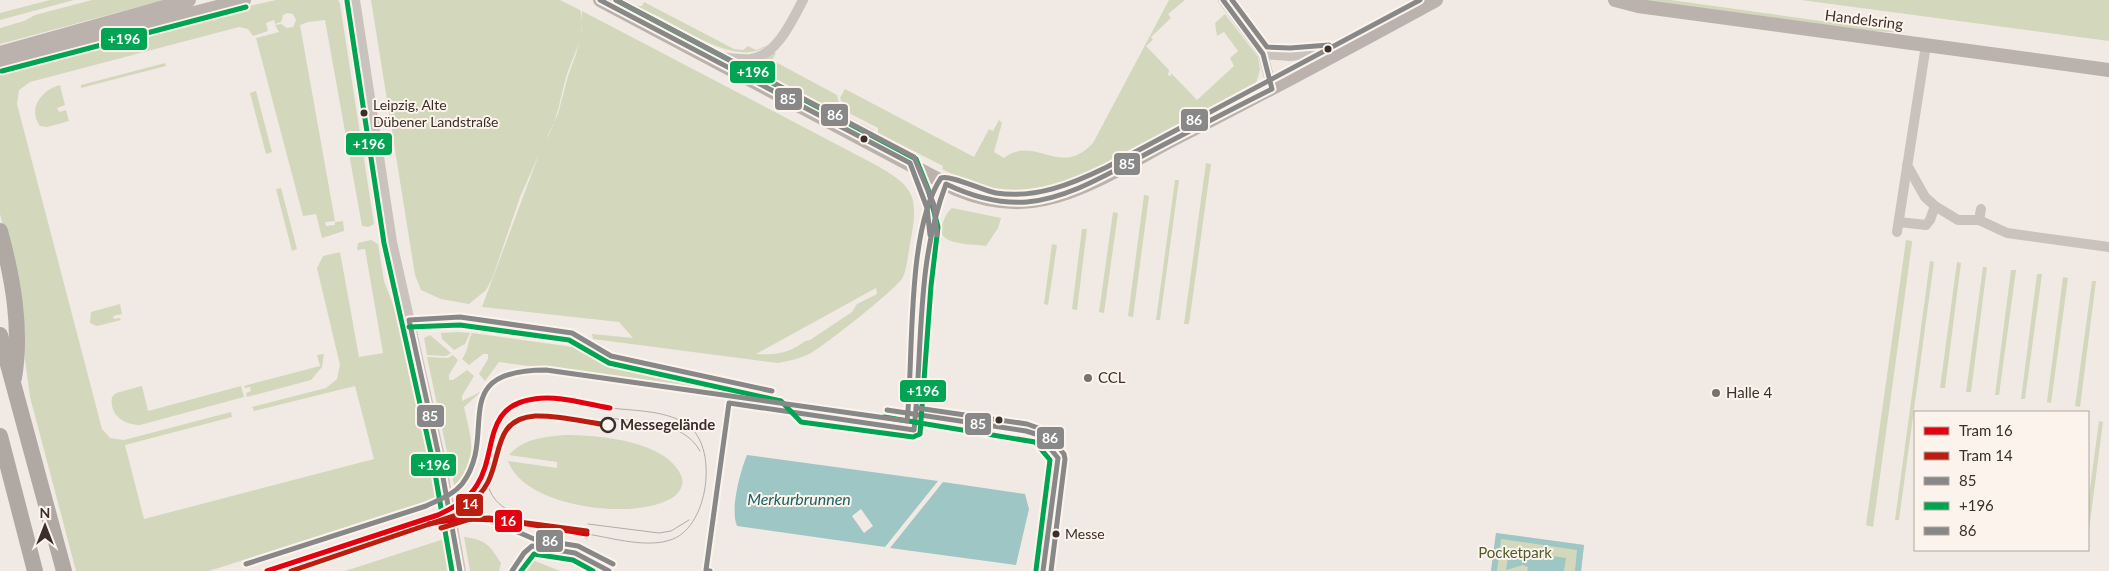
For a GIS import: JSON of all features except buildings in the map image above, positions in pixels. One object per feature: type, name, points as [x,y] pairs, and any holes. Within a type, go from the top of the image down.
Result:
[{"type":"highway","points":[[0,231],[12,274],[18,354],[13,386]]},
{"type":"highway","points":[[0,335],[64,571]]},
{"type":"highway","points":[[0,436],[35,571]]},
{"type":"main road","points":[[0,52],[188,0]]},
{"type":"main road","points":[[0,64],[244,0]]},
{"type":"main road","points":[[600,0],[956,189],[978,197],[1009,202],[1046,199],[1080,187],[1272,89],[1436,0]]},
{"type":"main road","name":"Handelsring","points":[[1615,0],[1647,8],[2109,70]]},
{"type":"street","points":[[354,0],[394,260],[440,461],[460,570]]},
{"type":"street","points":[[702,54],[732,58],[757,57],[776,45],[803,0]]},
{"type":"street","points":[[1226,1],[1263,54],[1272,89]]},
{"type":"street","points":[[1926,45],[1898,227],[1926,225],[1935,206]]},
{"type":"street","points":[[1263,54],[1304,56],[1345,50]]},
{"type":"street","points":[[1907,165],[1924,196],[1935,206],[1958,220],[1979,220],[2007,233],[2109,248]]},
{"type":"street","points":[[1979,220],[1981,209]]},
{"type":"green space","points":[[50,0],[74,0],[0,20],[0,13]]},
{"type":"green space","points":[[92,0],[164,0],[0,44],[0,28],[24,21],[35,15]]},
{"type":"green space","points":[[276,0],[338,0],[340,4],[374,224],[368,227],[362,226],[325,20],[300,25],[335,221],[325,222],[326,226],[335,225],[335,222],[343,221],[344,231],[322,238],[316,214],[303,216],[256,38],[279,32],[275,25],[281,24],[287,28],[293,27],[296,20],[293,14],[287,13],[283,15],[281,22],[275,24],[274,20],[266,23],[268,31],[253,36],[248,29],[239,27],[30,82],[19,90],[17,104],[102,429],[110,438],[124,440],[231,412],[232,417],[125,445],[144,519],[374,459],[355,386],[254,411],[252,407],[326,388],[337,379],[340,365],[317,268],[323,256],[340,252],[359,357],[383,353],[365,249],[357,250],[358,243],[371,240],[378,244],[384,281],[400,323],[436,498],[209,571],[76,571],[30,397],[11,257],[0,214],[0,71],[185,21]]},
{"type":"green space","points":[[371,0],[560,0],[580,10],[582,18],[582,11],[888,172],[906,187],[914,204],[913,228],[906,265],[903,277],[898,283],[819,348],[803,356],[778,363],[593,339],[592,334],[633,338],[619,322],[482,307],[539,154],[520,197],[492,279],[486,290],[469,304],[441,299],[421,290],[415,275]],"holes":[[[578,45],[558,114],[554,122],[567,74]],[[876,288],[877,294],[857,304],[852,312],[810,340],[792,349],[777,353],[756,354]]]},
{"type":"green space","points":[[615,0],[638,6],[642,6],[644,2],[734,49],[743,50],[748,46],[756,50],[768,45],[756,51],[742,52],[727,49],[695,37],[655,15]]},
{"type":"green space","points":[[1169,0],[1185,0],[1168,14],[1171,18],[1151,37],[1153,40],[1146,46],[1169,70],[1168,75],[1171,76],[1171,73],[1197,100],[1234,66],[1230,58],[1238,51],[1224,32],[1217,36],[1215,23],[1225,14],[1258,57],[1260,70],[1256,83],[1087,174],[1068,182],[1031,190],[1014,191],[979,185],[942,169],[943,166],[878,133],[878,128],[847,112],[840,98],[845,89],[974,157],[989,129],[993,131],[999,120],[1002,123],[994,152],[1004,158],[1015,152],[1026,151],[1070,157],[1081,153],[1093,143]]},
{"type":"green space","points":[[1635,0],[1671,0],[1907,33],[1855,30]]},
{"type":"green space","points":[[1801,0],[2109,0],[2109,41]]},
{"type":"green space","points":[[776,53],[772,60],[837,95],[842,114],[874,130],[872,133],[730,60]]},
{"type":"green space","points":[[165,63],[166,66],[81,88],[81,85]]},
{"type":"green space","points":[[60,85],[65,105],[57,108],[59,112],[66,110],[69,121],[47,127],[40,126],[35,113],[38,101],[47,91]]},
{"type":"green space","points":[[256,91],[272,152],[266,154],[250,93]]},
{"type":"green space","points":[[1206,163],[1211,164],[1189,324],[1184,324]]},
{"type":"green space","points":[[1175,180],[1179,180],[1160,320],[1156,320]]},
{"type":"green space","points":[[281,188],[297,249],[292,251],[276,189]]},
{"type":"green space","points":[[1144,195],[1149,196],[1133,317],[1128,316]]},
{"type":"green space","points":[[952,208],[1001,218],[998,228],[986,246],[957,243],[944,237],[941,232],[942,225]]},
{"type":"green space","points":[[1113,212],[1118,213],[1104,313],[1099,312]]},
{"type":"green space","points":[[1082,229],[1087,229],[1077,310],[1072,309]]},
{"type":"green space","points":[[1906,240],[1912,241],[1912,243],[1873,527],[1866,525]]},
{"type":"green space","points":[[1052,244],[1057,245],[1048,305],[1044,304]]},
{"type":"green space","points":[[1930,261],[1934,262],[1899,520],[1895,520]]},
{"type":"green space","points":[[1957,262],[1961,263],[1945,388],[1940,388]]},
{"type":"green space","points":[[1983,267],[1987,267],[1971,392],[1966,392]]},
{"type":"green space","points":[[2011,270],[2016,270],[1999,395],[1995,395]]},
{"type":"green space","points":[[2037,274],[2042,274],[2025,399],[2021,399]]},
{"type":"green space","points":[[2063,277],[2068,278],[2051,403],[2047,402]]},
{"type":"green space","points":[[2092,281],[2096,281],[2080,407],[2075,406]]},
{"type":"green space","points":[[120,304],[122,314],[113,316],[114,319],[120,318],[121,320],[97,326],[90,323],[91,312]]},
{"type":"green space","points":[[477,322],[571,335],[581,342],[474,328]]},
{"type":"green space","points":[[441,333],[470,333],[465,344],[454,350],[442,339]]},
{"type":"green space","points":[[472,333],[587,349],[594,356],[605,360],[774,399],[499,362],[485,381],[479,374],[488,359],[488,354],[483,354],[469,365],[462,359]]},
{"type":"green space","points":[[430,335],[451,353],[446,356],[427,355],[424,338]]},
{"type":"green space","points":[[324,354],[322,367],[311,380],[247,397],[246,393],[251,391],[250,387],[245,388],[244,386],[320,366],[317,355]]},
{"type":"green space","points":[[453,355],[458,360],[449,375],[449,380],[453,380],[467,370],[474,376],[462,396],[462,401],[482,391],[464,407],[471,439],[471,460],[462,478],[454,485],[427,357],[448,358]]},
{"type":"green space","points":[[142,386],[148,411],[241,386],[244,397],[140,425],[123,421],[115,414],[112,397],[116,393]]},
{"type":"green space","points":[[2099,421],[2103,422],[2089,529],[2089,496]]},
{"type":"green space","points":[[564,435],[611,438],[646,447],[661,454],[673,463],[681,475],[681,488],[672,498],[655,505],[633,509],[608,509],[582,506],[557,499],[535,490],[518,477],[508,461],[557,468],[557,462],[509,455],[514,450],[527,442]]},
{"type":"green space","name":"Pocketpark","points":[[1496,533],[1584,545],[1581,571],[1491,571]]},
{"type":"green space","points":[[464,537],[487,544],[501,563],[499,571],[470,571]]},
{"type":"green space","points":[[444,539],[450,571],[345,571]]},
{"type":"green space","points":[[530,559],[560,571],[517,571]]},
{"type":"water","name":"Merkurbrunnen","points":[[747,455],[938,481],[885,547],[737,526],[735,501]],"holes":[[[861,509],[873,526],[864,533],[852,516]]]},
{"type":"water","points":[[943,482],[1025,494],[1029,509],[1016,565],[890,548]]},
{"type":"water","points":[[1496,533],[1584,545],[1581,571],[1575,571],[1577,550],[1501,539],[1497,571],[1491,571]]},
{"type":"water","points":[[1509,550],[1566,558],[1564,571],[1527,571],[1528,567],[1523,565],[1506,570]]},
{"type":"tram line","name":"16","points":[[267,571],[438,515],[460,503],[477,485],[499,421],[506,411],[517,403],[534,399],[553,398],[610,408]]},
{"type":"tram line","points":[[587,534],[642,543],[663,542],[673,539],[685,531],[694,519],[701,504],[705,487],[706,469],[704,453],[699,438],[690,427],[682,421],[662,414],[610,408]]},
{"type":"tram line","name":"14","points":[[291,571],[456,515],[482,492],[488,482],[501,440],[512,424],[522,419],[535,416],[553,417],[608,425]]},
{"type":"tram line","points":[[609,418],[659,424],[672,428],[683,433],[700,451]]},
{"type":"tram line","points":[[487,465],[487,482],[492,495],[501,506],[516,514]]},
{"type":"tram line","name":"14","points":[[441,528],[470,519],[489,518],[587,531]]},
{"type":"tram line","name":"16","points":[[429,524],[469,519],[489,520],[528,524],[587,534]]},
{"type":"tram line","points":[[588,524],[659,533],[671,531],[689,520]]},
{"type":"transit line","name":"85","points":[[600,0],[910,163],[927,208],[930,235]]},
{"type":"transit line","name":"+196","points":[[409,327],[460,325],[569,340],[609,363],[781,401],[801,422],[913,437],[920,434],[931,286],[938,227],[928,189],[916,159],[616,0]]},
{"type":"transit line","name":"86","points":[[616,0],[914,157],[934,205],[937,235]]},
{"type":"transit line","name":"85","points":[[710,571],[706,570],[729,403],[914,430],[925,275],[936,214],[946,184],[965,192],[1006,202],[1043,200],[1089,184],[1272,89],[1263,54],[1223,0]]},
{"type":"transit line","name":"86","points":[[1232,0],[1267,47],[1290,48],[1329,45]]},
{"type":"transit line","name":"86","points":[[246,564],[426,506],[454,491],[462,484],[472,465],[477,445],[480,408],[485,393],[495,381],[515,373],[546,370],[907,421],[917,261],[922,229],[930,201],[941,178],[959,180],[991,192],[1011,194],[1039,192],[1081,179],[1107,167],[1420,0]]},
{"type":"transit line","name":"+196","points":[[347,1],[384,243],[433,462],[452,571]]},
{"type":"transit line","name":"+196","points":[[2,71],[246,7]]},
{"type":"transit line","name":"85","points":[[460,571],[440,461],[409,320],[460,317],[572,333],[611,356],[772,391]]},
{"type":"transit line","name":"86","points":[[917,408],[1027,424],[1044,430],[1064,454],[1065,459],[1051,571]]},
{"type":"transit line","name":"85","points":[[887,410],[1026,431],[1039,435],[1058,458]]},
{"type":"transit line","name":"+196","points":[[884,417],[1035,442],[1050,460],[1036,570]]},
{"type":"transit line","name":"85","points":[[1043,571],[1058,458]]},
{"type":"transit line","name":"86","points":[[412,529],[440,520],[460,517],[480,519],[497,523],[534,539],[578,546],[613,564]]},
{"type":"transit line","name":"85","points":[[512,571],[524,553],[532,546],[575,553],[609,571]]},
{"type":"transit line","name":"+196","points":[[521,571],[534,554],[573,560],[593,571]]},
{"type":"place","name":"Leipzig, Alte Dübener Landstraße","points":[[364,113]]},
{"type":"place","name":"CCL","points":[[1088,378]]},
{"type":"place","name":"Halle 4","points":[[1716,393]]},
{"type":"place","name":"Messegelände","points":[[608,425]]},
{"type":"place","name":"Messe","points":[[1056,534]]}]
